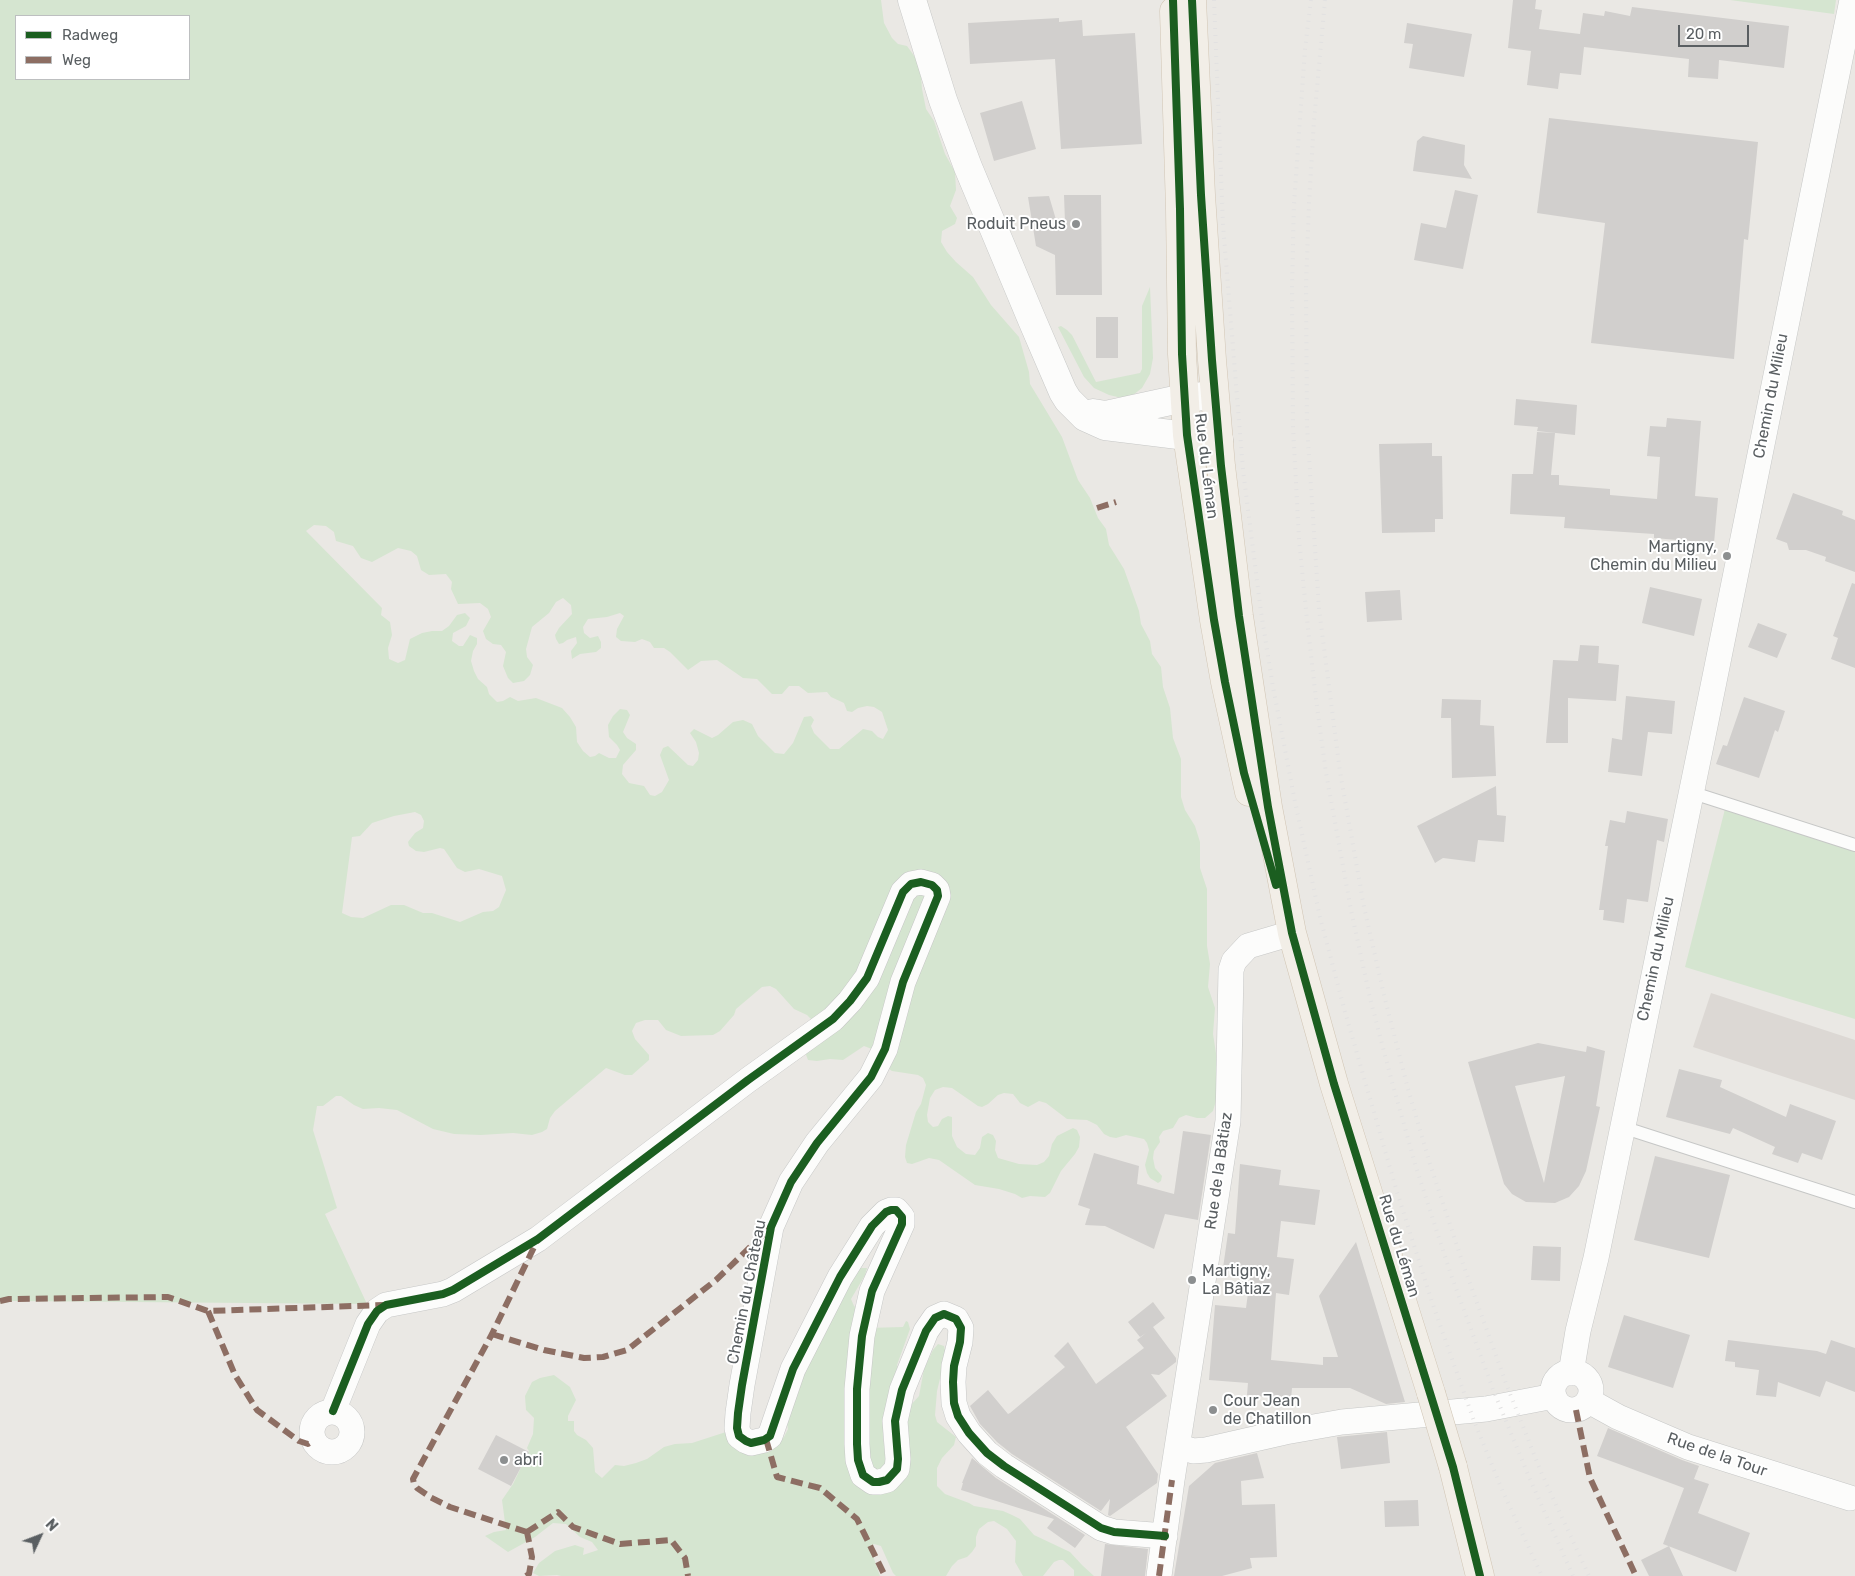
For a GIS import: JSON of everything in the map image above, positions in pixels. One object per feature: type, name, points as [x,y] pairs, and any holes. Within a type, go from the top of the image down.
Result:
[{"type":"main road","name":"Rue du Léman","points":[[1173,0],[1184,398],[1187,435],[1214,620],[1233,724],[1254,814],[1291,929],[1339,1100],[1452,1467],[1480,1576]]},
{"type":"main road","name":"Rue du Léman","points":[[1192,0],[1201,195],[1214,395],[1246,664],[1268,807],[1291,929]]},
{"type":"street","points":[[912,0],[943,100],[968,167],[1063,392],[1073,406],[1095,423],[1120,429],[1219,440]]},
{"type":"street","name":"Chemin du Milieu","points":[[1571,1373],[1572,1357],[1596,1258],[1852,0]]},
{"type":"street","points":[[1058,378],[1067,393],[1077,404],[1098,415],[1123,412],[1184,398],[1214,395]]},
{"type":"street","name":"Chemin du Château","points":[[334,1411],[368,1324],[377,1311],[386,1305],[443,1294],[453,1290],[538,1239],[748,1080],[833,1019],[850,1001],[867,978],[903,892],[911,884],[921,882],[932,885],[937,890],[938,896],[903,982],[885,1049],[871,1077],[817,1143],[790,1182],[770,1227],[742,1385],[737,1428],[739,1436],[751,1443],[764,1440],[770,1436],[793,1369],[840,1278],[872,1226],[886,1212],[896,1210],[902,1217],[902,1224],[872,1292],[862,1336],[857,1389],[856,1444],[858,1460],[863,1475],[873,1482],[879,1482],[887,1480],[897,1469],[895,1420],[902,1390],[926,1331],[935,1318],[944,1314],[956,1319],[961,1328],[953,1382],[954,1403],[958,1416],[968,1432],[987,1453],[1004,1466],[1101,1528],[1114,1532],[1165,1536]]},
{"type":"street","name":"Rue de la Bâtiaz","points":[[1165,1536],[1228,1121],[1231,970],[1234,961],[1248,946],[1291,929]]},
{"type":"street","points":[[1571,1373],[1580,1374],[1589,1382],[1591,1394],[1583,1407],[1572,1410],[1561,1406],[1554,1396],[1556,1382],[1562,1376],[1571,1373]]},
{"type":"street","points":[[1178,1446],[1193,1450],[1206,1450],[1285,1432],[1342,1422],[1486,1409],[1554,1396]]},
{"type":"street","name":"Rue de la Tour","points":[[1588,1401],[1618,1418],[1688,1447],[1850,1498]]},
{"type":"street","points":[[1159,1576],[1165,1536]]},
{"type":"lane","points":[[1690,792],[1855,845]]},
{"type":"lane","points":[[1622,1127],[1855,1202]]},
{"type":"shaded area","points":[[1711,993],[1855,1040],[1855,1100],[1693,1047]]},
{"type":"green space","points":[[0,0],[881,0],[884,23],[892,38],[898,44],[907,46],[920,64],[926,109],[934,121],[945,154],[955,172],[956,190],[950,206],[957,218],[955,224],[942,231],[941,242],[956,262],[973,277],[991,305],[1019,337],[1029,372],[1030,384],[1062,437],[1078,480],[1106,529],[1109,545],[1124,569],[1139,611],[1141,624],[1150,641],[1152,654],[1161,667],[1163,687],[1170,708],[1173,738],[1181,759],[1181,797],[1185,810],[1195,826],[1200,842],[1200,868],[1207,889],[1207,946],[1210,964],[1208,987],[1215,1008],[1213,1034],[1218,1066],[1218,1094],[1213,1111],[1205,1118],[1186,1115],[1179,1118],[1173,1128],[1163,1131],[1159,1137],[1160,1142],[1154,1151],[1153,1158],[1155,1168],[1162,1176],[1161,1181],[1158,1183],[1150,1178],[1147,1173],[1145,1165],[1149,1150],[1144,1139],[1126,1135],[1116,1138],[1110,1137],[1104,1134],[1097,1125],[1087,1120],[1067,1119],[1046,1103],[1039,1101],[1028,1107],[1020,1103],[1013,1094],[1004,1093],[998,1095],[982,1107],[952,1088],[943,1087],[935,1090],[930,1098],[927,1115],[928,1122],[933,1127],[938,1126],[942,1119],[948,1116],[952,1117],[952,1136],[957,1147],[966,1154],[975,1155],[980,1148],[982,1137],[988,1133],[993,1135],[996,1141],[995,1150],[998,1158],[1019,1164],[1037,1165],[1044,1162],[1049,1156],[1052,1144],[1057,1136],[1073,1128],[1077,1130],[1080,1137],[1079,1147],[1061,1171],[1050,1193],[1045,1197],[1030,1196],[1022,1198],[999,1189],[975,1185],[939,1160],[929,1158],[912,1164],[907,1163],[905,1157],[906,1145],[926,1085],[923,1078],[918,1075],[892,1071],[885,1066],[885,1054],[864,1046],[843,1060],[808,1060],[805,1052],[818,1026],[807,1015],[794,1009],[776,989],[770,986],[762,987],[736,1009],[734,1015],[720,1031],[713,1035],[681,1036],[666,1030],[658,1020],[645,1020],[636,1023],[632,1031],[635,1039],[649,1055],[649,1060],[632,1075],[625,1075],[606,1068],[555,1111],[550,1118],[547,1129],[532,1135],[513,1133],[454,1134],[433,1129],[397,1110],[363,1109],[341,1096],[336,1096],[323,1106],[317,1106],[313,1130],[337,1208],[325,1214],[367,1304],[13,1301],[0,1304]],"holes":[[[314,525],[326,526],[334,532],[336,541],[353,546],[361,558],[372,562],[398,548],[411,551],[417,556],[421,570],[429,575],[446,574],[452,582],[451,589],[458,604],[480,603],[488,609],[491,617],[483,631],[486,639],[493,644],[501,645],[506,652],[503,666],[508,678],[513,683],[524,681],[530,675],[533,665],[527,657],[526,649],[532,627],[549,613],[556,602],[563,598],[571,605],[572,614],[555,635],[559,644],[576,637],[577,643],[571,651],[572,659],[580,654],[596,652],[601,648],[598,636],[590,638],[584,633],[583,627],[588,619],[607,617],[620,613],[624,616],[617,629],[616,637],[621,641],[635,642],[642,639],[650,642],[654,648],[664,648],[688,670],[701,661],[717,660],[743,678],[757,679],[772,694],[782,694],[789,686],[799,686],[808,693],[827,692],[831,697],[844,703],[847,711],[852,712],[867,706],[874,707],[882,712],[888,730],[883,739],[872,731],[863,729],[839,749],[830,749],[814,733],[811,726],[814,720],[811,716],[804,717],[793,743],[784,754],[775,753],[758,736],[752,724],[743,720],[733,722],[712,738],[694,729],[690,733],[696,742],[699,753],[698,760],[693,766],[688,765],[668,746],[663,748],[660,755],[669,780],[662,792],[655,796],[650,795],[644,786],[629,783],[622,774],[623,765],[636,750],[636,744],[627,738],[623,732],[630,715],[627,710],[620,709],[608,725],[609,737],[620,750],[616,758],[609,758],[599,753],[590,757],[577,742],[576,727],[562,708],[536,698],[518,701],[510,697],[497,702],[489,694],[487,687],[478,679],[474,671],[471,661],[477,644],[477,638],[470,635],[463,646],[459,646],[452,641],[453,633],[466,626],[470,618],[465,613],[457,615],[449,626],[442,631],[422,633],[410,639],[405,660],[398,663],[389,659],[388,648],[392,635],[390,622],[381,615],[382,608],[306,531]],[[415,812],[421,815],[424,821],[423,828],[415,833],[408,842],[409,846],[416,851],[424,852],[440,848],[444,849],[457,868],[465,872],[479,869],[502,876],[506,890],[499,907],[493,911],[483,912],[460,922],[432,913],[423,913],[404,905],[391,905],[363,918],[351,917],[342,913],[352,837],[360,836],[372,823]]]},
{"type":"green space","points":[[1730,0],[1836,0],[1834,14]]},
{"type":"green space","points":[[1150,287],[1153,358],[1150,374],[1142,388],[1133,395],[1122,398],[1109,395],[1094,388],[1084,377],[1058,327],[1061,326],[1072,335],[1096,382],[1140,373],[1142,369],[1142,306]]},
{"type":"green space","points":[[1725,809],[1855,850],[1855,1019],[1685,967]]},
{"type":"green space","points":[[852,1268],[867,1268],[851,1299],[867,1328],[903,1327],[906,1321],[910,1329],[897,1365],[898,1369],[886,1411],[883,1434],[884,1445],[889,1447],[901,1416],[919,1396],[924,1369],[933,1350],[938,1344],[944,1346],[946,1354],[937,1391],[935,1415],[937,1422],[956,1437],[954,1445],[942,1458],[937,1468],[937,1486],[945,1494],[974,1506],[1003,1511],[1020,1519],[1034,1535],[1070,1552],[1094,1576],[1074,1576],[1074,1570],[1063,1560],[1059,1560],[1054,1562],[1043,1576],[1023,1576],[1015,1562],[1016,1541],[1007,1529],[994,1521],[988,1522],[979,1529],[976,1537],[976,1546],[972,1552],[967,1557],[958,1560],[946,1576],[896,1576],[881,1546],[874,1544],[870,1547],[880,1576],[539,1576],[533,1573],[539,1563],[555,1551],[575,1545],[584,1548],[583,1555],[598,1550],[592,1542],[580,1537],[566,1524],[553,1523],[535,1537],[508,1552],[485,1536],[506,1530],[502,1500],[513,1484],[529,1451],[527,1448],[533,1434],[534,1418],[526,1410],[525,1396],[532,1382],[540,1378],[554,1375],[570,1387],[576,1400],[568,1416],[568,1421],[574,1421],[574,1431],[593,1448],[595,1472],[602,1478],[615,1465],[624,1466],[636,1463],[647,1459],[664,1447],[692,1443],[726,1432],[778,1443],[788,1429],[784,1409]]},
{"type":"building","points":[[1513,0],[1536,0],[1535,9],[1542,10],[1539,29],[1580,34],[1583,13],[1604,16],[1605,11],[1630,16],[1632,7],[1789,26],[1784,68],[1719,60],[1718,79],[1688,77],[1689,59],[1584,47],[1581,75],[1560,73],[1558,89],[1527,85],[1531,51],[1508,48]]},
{"type":"building","points":[[1059,18],[1059,22],[1082,20],[1083,36],[1135,33],[1142,144],[1061,149],[1055,59],[970,64],[968,23]]},
{"type":"building","points":[[1407,23],[1472,34],[1464,77],[1409,68],[1413,44],[1404,43]]},
{"type":"building","points":[[1022,101],[1036,149],[994,161],[980,113]]},
{"type":"building","points":[[1549,118],[1758,142],[1748,240],[1744,239],[1734,359],[1591,343],[1605,223],[1537,213]]},
{"type":"building","points":[[1423,136],[1465,145],[1464,165],[1472,179],[1413,171],[1417,141]]},
{"type":"building","points":[[1455,190],[1478,195],[1463,269],[1414,260],[1421,223],[1446,228]]},
{"type":"building","points":[[1064,195],[1101,195],[1102,295],[1056,295],[1055,255],[1036,246],[1028,197],[1049,196],[1057,223],[1065,222]]},
{"type":"building","points":[[1096,317],[1118,317],[1118,358],[1096,358]]},
{"type":"building","points":[[1516,399],[1577,405],[1575,435],[1537,431],[1538,427],[1514,425]]},
{"type":"building","points":[[1667,418],[1701,421],[1695,496],[1718,498],[1714,543],[1654,538],[1654,534],[1564,528],[1565,517],[1510,514],[1512,474],[1533,474],[1537,432],[1555,433],[1551,475],[1559,475],[1559,485],[1610,489],[1610,495],[1657,499],[1660,457],[1647,456],[1650,426],[1666,427]]},
{"type":"building","points":[[1432,443],[1432,456],[1442,456],[1443,519],[1435,519],[1435,532],[1382,533],[1379,444]]},
{"type":"building","points":[[1793,493],[1843,511],[1842,515],[1855,520],[1855,572],[1825,561],[1826,557],[1806,550],[1789,550],[1787,543],[1776,539]]},
{"type":"building","points":[[1852,583],[1855,584],[1855,668],[1831,659],[1838,638],[1833,636]]},
{"type":"building","points":[[1650,587],[1702,599],[1694,636],[1642,623]]},
{"type":"building","points":[[1400,590],[1402,620],[1367,622],[1365,592]]},
{"type":"building","points":[[1758,623],[1787,634],[1777,658],[1748,647]]},
{"type":"building","points":[[1580,645],[1599,646],[1598,663],[1619,665],[1616,701],[1568,698],[1568,743],[1546,743],[1553,660],[1578,661]]},
{"type":"building","points":[[1626,696],[1675,701],[1672,734],[1648,732],[1642,776],[1608,772],[1612,738],[1622,740]]},
{"type":"building","points":[[1744,697],[1785,711],[1778,732],[1775,730],[1759,778],[1716,764],[1723,745],[1727,746]]},
{"type":"building","points":[[1442,699],[1481,700],[1480,725],[1494,726],[1496,776],[1452,778],[1451,718],[1441,718]]},
{"type":"building","points":[[1496,786],[1497,815],[1506,816],[1504,842],[1478,840],[1475,862],[1443,858],[1435,863],[1417,826]]},
{"type":"building","points":[[1627,811],[1668,819],[1664,842],[1657,840],[1648,902],[1627,899],[1624,923],[1603,920],[1604,910],[1599,910],[1608,846],[1605,846],[1610,820],[1625,823]]},
{"type":"building","points":[[1538,1043],[1586,1052],[1587,1046],[1605,1051],[1596,1106],[1600,1107],[1586,1171],[1579,1186],[1569,1197],[1555,1203],[1526,1202],[1512,1194],[1504,1184],[1468,1062]],"holes":[[[1565,1076],[1544,1183],[1515,1086]]]},
{"type":"building","points":[[1679,1069],[1722,1080],[1720,1087],[1786,1117],[1790,1104],[1836,1121],[1822,1160],[1802,1153],[1798,1163],[1772,1154],[1775,1147],[1733,1128],[1730,1134],[1666,1117]]},
{"type":"building","points":[[1183,1131],[1211,1135],[1198,1220],[1165,1214],[1154,1249],[1105,1226],[1085,1225],[1090,1209],[1078,1205],[1094,1153],[1139,1166],[1137,1184],[1174,1194]]},
{"type":"building","points":[[1655,1156],[1730,1175],[1709,1258],[1634,1240]]},
{"type":"building","points":[[1240,1164],[1281,1170],[1279,1185],[1320,1190],[1315,1225],[1281,1221],[1277,1257],[1294,1259],[1289,1295],[1276,1293],[1271,1360],[1323,1365],[1323,1357],[1338,1357],[1319,1296],[1356,1242],[1405,1402],[1386,1404],[1350,1388],[1292,1388],[1291,1399],[1247,1395],[1248,1383],[1209,1380],[1215,1305],[1246,1308],[1251,1271],[1223,1268],[1228,1233],[1235,1234]]},
{"type":"building","points":[[1533,1246],[1561,1247],[1560,1281],[1531,1280]]},
{"type":"building","points":[[1153,1302],[1165,1318],[1153,1327],[1176,1358],[1176,1362],[1159,1375],[1151,1374],[1167,1396],[1126,1427],[1158,1474],[1157,1483],[1110,1516],[1108,1515],[1110,1499],[1101,1511],[1012,1454],[997,1442],[980,1424],[970,1406],[988,1390],[1008,1414],[1010,1413],[1065,1367],[1054,1356],[1068,1342],[1096,1384],[1144,1348],[1137,1340],[1146,1333],[1140,1337],[1128,1322]]},
{"type":"building","points":[[1624,1315],[1690,1335],[1673,1388],[1608,1367]]},
{"type":"building","points":[[1728,1340],[1817,1351],[1826,1354],[1831,1340],[1855,1348],[1855,1392],[1826,1381],[1820,1397],[1778,1382],[1776,1397],[1756,1395],[1759,1370],[1735,1367],[1735,1362],[1725,1361]]},
{"type":"building","points":[[1608,1428],[1699,1466],[1694,1479],[1709,1484],[1698,1513],[1750,1533],[1736,1572],[1663,1544],[1684,1488],[1597,1456]]},
{"type":"building","points":[[1387,1432],[1390,1463],[1341,1469],[1337,1437]]},
{"type":"building","name":"abri","points":[[496,1435],[529,1452],[511,1486],[478,1469]]},
{"type":"building","points":[[1257,1453],[1264,1478],[1241,1481],[1242,1505],[1275,1504],[1277,1557],[1250,1558],[1252,1568],[1222,1576],[1174,1576],[1189,1486],[1215,1463]]},
{"type":"building","points":[[972,1458],[996,1478],[1085,1535],[1075,1548],[1047,1528],[1054,1519],[961,1490]]},
{"type":"building","points":[[1418,1500],[1419,1526],[1385,1527],[1384,1501]]},
{"type":"building","points":[[1105,1544],[1148,1549],[1145,1576],[1101,1576]]},
{"type":"building","points":[[1669,1546],[1683,1576],[1649,1576],[1641,1560]]},
{"type":"railway","points":[[1214,0],[1223,225],[1243,470],[1261,612],[1295,802],[1320,917],[1345,1012],[1397,1192],[1433,1305],[1474,1421],[1503,1492],[1542,1576]]},
{"type":"railway","points":[[1311,0],[1305,49],[1294,204],[1292,286],[1293,427],[1299,539],[1326,773],[1351,910],[1370,998],[1416,1167],[1450,1272],[1494,1392],[1573,1576]]},
{"type":"railway","points":[[1325,0],[1309,203],[1306,285],[1307,426],[1319,609],[1340,772],[1364,907],[1384,995],[1408,1089],[1430,1164],[1463,1264],[1507,1386],[1541,1472],[1589,1576]]},
{"type":"marked path","points":[[1097,508],[1116,502]]},
{"type":"marked path","points":[[492,1334],[544,1350],[584,1358],[603,1357],[627,1350],[716,1280],[771,1227]]},
{"type":"marked path","points":[[527,1532],[450,1507],[417,1488],[413,1479],[492,1334],[537,1241]]},
{"type":"marked path","points":[[0,1301],[9,1299],[168,1297],[208,1311],[384,1305]]},
{"type":"marked path","points":[[208,1311],[235,1375],[257,1410],[299,1441],[308,1444],[313,1441]]},
{"type":"marked path","points":[[1576,1410],[1590,1478],[1636,1576]]},
{"type":"marked path","points":[[766,1439],[777,1477],[820,1488],[857,1519],[885,1576]]},
{"type":"marked path","points":[[1159,1576],[1172,1480]]},
{"type":"marked path","points":[[527,1532],[558,1512],[573,1527],[620,1544],[671,1540],[685,1558],[688,1576]]},
{"type":"marked path","points":[[526,1576],[529,1574],[532,1557],[527,1532]]},
{"type":"cycle path","points":[[1173,0],[1180,209],[1182,354],[1187,435],[1225,682],[1244,773],[1276,885]]},
{"type":"cycle path","points":[[1192,0],[1201,195],[1221,466],[1239,616],[1268,807],[1292,933],[1334,1084],[1453,1467],[1480,1576]]},
{"type":"cycle path","points":[[333,1411],[368,1324],[377,1311],[386,1305],[443,1294],[453,1290],[538,1239],[748,1080],[833,1019],[850,1001],[867,978],[903,892],[911,884],[921,882],[932,885],[937,890],[938,896],[903,982],[885,1049],[871,1077],[817,1143],[791,1182],[771,1227],[742,1385],[737,1428],[739,1436],[751,1443],[764,1440],[770,1436],[793,1369],[840,1277],[872,1226],[886,1212],[896,1210],[902,1217],[902,1224],[872,1291],[862,1336],[857,1389],[857,1444],[858,1460],[863,1475],[873,1482],[879,1482],[887,1480],[897,1469],[895,1421],[902,1390],[926,1331],[935,1318],[944,1314],[956,1319],[961,1328],[953,1382],[954,1403],[958,1416],[969,1433],[987,1453],[1004,1466],[1101,1528],[1114,1532],[1165,1536]]},
{"type":"place","name":"Roduit Pneus","points":[[1076,224]]},
{"type":"place","name":"Martigny, Chemin du Milieu","points":[[1727,556]]},
{"type":"place","name":"Martigny, La Bâtiaz","points":[[1192,1280]]},
{"type":"place","name":"Cour Jean de Chatillon","points":[[1213,1410]]},
{"type":"place","name":"abri","points":[[504,1460]]}]
